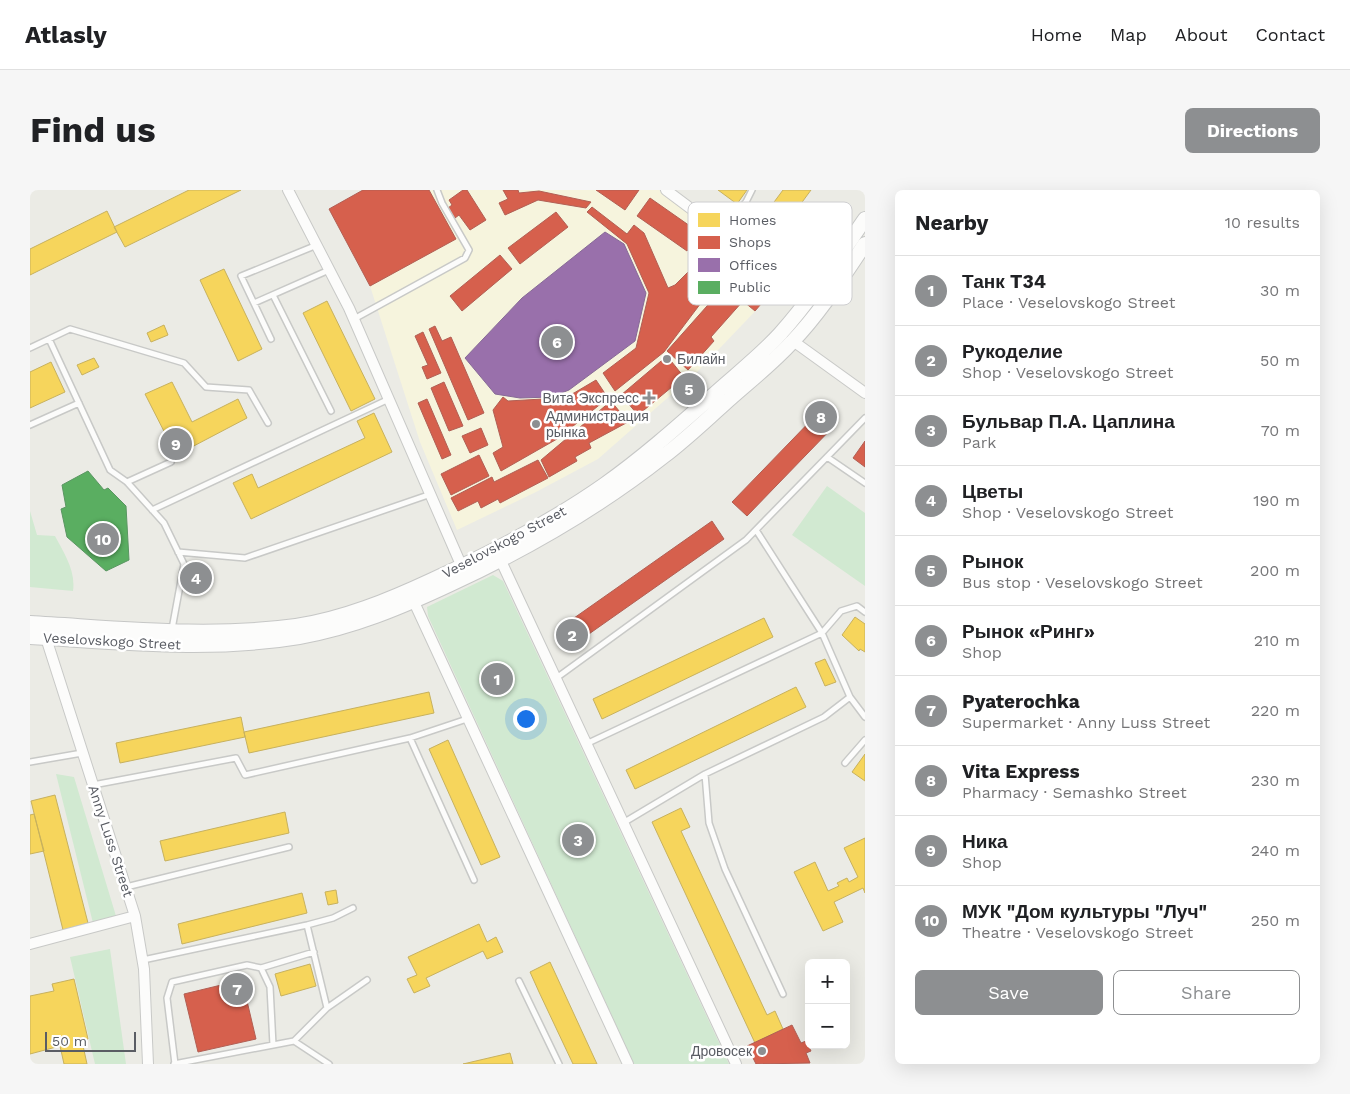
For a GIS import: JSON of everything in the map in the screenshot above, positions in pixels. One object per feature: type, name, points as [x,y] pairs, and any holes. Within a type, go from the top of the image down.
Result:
[{"type":"main road","name":"Veselovskogo Street","points":[[852,237],[865,218]]},
{"type":"main road","name":"Veselovskogo Street","points":[[852,263],[865,244]]},
{"type":"main road","name":"Veselovskogo Street","points":[[30,637],[46,631],[228,633],[298,626],[411,596],[462,567],[499,555],[619,474],[664,439],[781,332],[804,305]]},
{"type":"main road","name":"Veselovskogo Street","points":[[30,623],[46,631],[177,645],[234,644],[299,637],[357,623],[499,555],[557,530],[612,495],[666,455],[793,341],[821,305]]},
{"type":"main road","points":[[781,332],[793,341]]},
{"type":"street","points":[[288,190],[354,318],[462,567]]},
{"type":"street","points":[[666,190],[688,206]]},
{"type":"street","points":[[793,341],[865,394]]},
{"type":"street","points":[[499,555],[555,679],[736,1064]]},
{"type":"street","points":[[411,596],[628,1064]]},
{"type":"street","name":"Anny Luss Street","points":[[46,631],[82,753],[135,916],[143,960],[148,1064]]},
{"type":"street","points":[[30,944],[135,916]]},
{"type":"lane","points":[[354,318],[465,258],[469,250],[442,203],[437,190]]},
{"type":"lane","points":[[746,202],[752,190]]},
{"type":"lane","points":[[271,339],[241,276],[317,245]]},
{"type":"lane","points":[[254,303],[330,269]]},
{"type":"lane","points":[[273,294],[331,411]]},
{"type":"lane","points":[[30,348],[70,329],[184,363],[206,387],[249,390],[268,423]]},
{"type":"lane","points":[[49,339],[110,470],[127,482],[164,523],[184,564],[171,632]]},
{"type":"lane","points":[[152,510],[389,399]]},
{"type":"lane","points":[[30,425],[78,403]]},
{"type":"lane","points":[[555,679],[746,540],[865,418]]},
{"type":"lane","points":[[827,457],[865,484]]},
{"type":"lane","points":[[127,482],[170,462]]},
{"type":"lane","points":[[178,552],[246,558],[431,494]]},
{"type":"lane","points":[[756,530],[822,633],[850,697],[865,717]]},
{"type":"lane","points":[[586,745],[822,633],[841,611],[857,606],[865,612]]},
{"type":"lane","points":[[623,823],[705,774],[824,717],[850,697]]},
{"type":"lane","points":[[92,785],[236,758],[244,775],[410,738],[468,719]]},
{"type":"lane","points":[[410,738],[474,880]]},
{"type":"lane","points":[[845,763],[865,740]]},
{"type":"lane","points":[[30,762],[82,753]]},
{"type":"lane","points":[[705,774],[709,823],[725,869],[783,994]]},
{"type":"lane","points":[[125,887],[289,847]]},
{"type":"lane","points":[[143,960],[308,925],[333,918],[353,908]]},
{"type":"lane","points":[[308,925],[327,1008]]},
{"type":"lane","points":[[314,952],[261,968],[247,965],[172,982],[167,998],[174,1064],[294,1041],[327,1008],[367,980]]},
{"type":"lane","points":[[261,968],[270,988],[274,1045]]},
{"type":"lane","points":[[519,980],[559,1064]]},
{"type":"lane","points":[[294,1041],[329,1064]]},
{"type":"shaded area","points":[[363,190],[659,190],[688,210],[688,305],[761,305],[697,372],[598,459],[536,492],[457,530],[420,442],[370,286],[329,209]]},
{"type":"green space","points":[[827,486],[865,513],[865,586],[792,535]]},
{"type":"green space","points":[[30,511],[37,535],[55,536],[62,549],[73,576],[73,591],[30,587]]},
{"type":"green space","points":[[493,575],[503,581],[729,1064],[634,1064],[428,616],[427,607]]},
{"type":"green space","points":[[56,774],[74,777],[119,926],[95,931]]},
{"type":"green space","points":[[110,949],[126,1064],[95,1064],[70,957]]},
{"type":"building: Homes","points":[[189,190],[241,190],[125,247],[114,227]]},
{"type":"building: Homes","points":[[718,190],[747,190],[738,202],[734,202]]},
{"type":"building: Homes","points":[[783,190],[811,190],[802,202],[774,202]]},
{"type":"building: Homes","points":[[107,211],[117,232],[30,275],[30,249]]},
{"type":"building: Homes","points":[[224,269],[262,349],[238,361],[200,280]]},
{"type":"building: Homes","points":[[327,301],[375,399],[351,411],[303,313]]},
{"type":"building: Homes","points":[[164,325],[168,335],[151,342],[147,333]]},
{"type":"building: Homes","points":[[94,358],[99,367],[82,375],[77,365]]},
{"type":"building: Homes","points":[[51,362],[65,392],[30,408],[30,372]]},
{"type":"building: Homes","points":[[172,382],[192,422],[238,399],[247,418],[188,449],[171,445],[145,394]]},
{"type":"building: Homes","points":[[374,413],[392,452],[251,519],[233,483],[252,474],[258,488],[365,438],[357,421]]},
{"type":"building: Homes","points":[[855,617],[865,624],[865,652],[860,649],[859,651],[842,635]]},
{"type":"building: Homes","points":[[764,618],[773,637],[602,719],[593,699]]},
{"type":"building: Homes","points":[[825,659],[836,682],[825,686],[815,663]]},
{"type":"building: Homes","points":[[796,687],[806,707],[635,789],[626,770]]},
{"type":"building: Homes","points":[[429,692],[434,713],[249,753],[244,732]]},
{"type":"building: Homes","points":[[241,717],[245,737],[120,763],[116,743]]},
{"type":"building: Homes","points":[[448,740],[500,857],[481,865],[429,749]]},
{"type":"building: Homes","points":[[865,754],[865,781],[852,772]]},
{"type":"building: Homes","points":[[55,795],[88,923],[63,930],[31,801]]},
{"type":"building: Homes","points":[[681,808],[690,827],[681,831],[767,1015],[775,1011],[783,1029],[755,1043],[652,822]]},
{"type":"building: Homes","points":[[285,812],[289,833],[165,861],[160,841]]},
{"type":"building: Homes","points":[[34,814],[44,851],[30,854],[30,815]]},
{"type":"building: Homes","points":[[865,838],[865,893],[863,888],[834,902],[843,922],[823,931],[794,872],[815,862],[828,891],[839,886],[837,883],[847,878],[849,882],[858,877],[844,848]]},
{"type":"building: Homes","points":[[336,890],[338,903],[328,905],[325,892]]},
{"type":"building: Homes","points":[[302,893],[307,913],[182,944],[178,924]]},
{"type":"building: Homes","points":[[479,924],[487,942],[496,937],[503,952],[487,959],[483,951],[426,978],[430,986],[414,993],[407,979],[417,975],[408,957]]},
{"type":"building: Homes","points":[[550,962],[597,1064],[573,1064],[539,992],[530,972]]},
{"type":"building: Homes","points":[[310,964],[316,986],[281,996],[275,974]]},
{"type":"building: Homes","points":[[74,979],[88,1039],[82,1041],[87,1064],[64,1064],[60,1046],[30,1054],[30,996],[54,991],[52,984]]},
{"type":"building: Homes","points":[[510,1053],[513,1064],[463,1064]]},
{"type":"building: Shops","points":[[363,190],[429,190],[456,239],[370,286],[329,209]]},
{"type":"building: Shops","points":[[463,190],[467,190],[486,220],[470,230],[459,215],[455,218],[448,208],[452,205],[449,200]]},
{"type":"building: Shops","points":[[503,190],[518,190],[519,193],[539,191],[591,202],[586,208],[538,200],[505,215],[499,203],[508,199]]},
{"type":"building: Shops","points":[[596,190],[639,190],[625,210]]},
{"type":"building: Shops","points":[[650,198],[688,225],[688,250],[687,251],[637,216]]},
{"type":"building: Shops","points":[[592,207],[627,234],[634,225],[644,233],[668,288],[675,285],[688,272],[688,305],[699,305],[664,352],[615,391],[603,373],[636,348],[649,293],[627,244],[587,212]]},
{"type":"building: Shops","points":[[556,212],[568,227],[520,264],[508,248]]},
{"type":"building: Shops","points":[[500,255],[512,269],[462,311],[450,296]]},
{"type":"building: Shops","points":[[708,305],[739,305],[711,337],[714,341],[688,370],[667,351]]},
{"type":"building: Shops","points":[[748,305],[760,305],[755,311]]},
{"type":"building: Shops","points":[[435,326],[442,341],[451,337],[484,413],[468,420],[429,329]]},
{"type":"building: Shops","points":[[423,332],[441,373],[427,379],[422,367],[428,365],[415,336]]},
{"type":"building: Shops","points":[[667,356],[684,377],[638,415],[621,395]]},
{"type":"building: Shops","name":"Администрация рынка","points":[[596,380],[608,398],[557,439],[501,471],[493,453],[503,447],[493,410],[503,397],[508,401],[560,398],[574,393]]},
{"type":"building: Shops","points":[[444,382],[463,426],[449,431],[431,388]]},
{"type":"building: Shops","points":[[427,399],[451,455],[442,459],[418,403]]},
{"type":"building: Shops","points":[[611,401],[628,422],[589,443],[591,448],[575,457],[577,461],[549,477],[541,460]]},
{"type":"building: Shops","points":[[821,410],[836,424],[747,516],[732,502]]},
{"type":"building: Shops","points":[[481,428],[488,445],[470,453],[462,436]]},
{"type":"building: Shops","points":[[865,441],[865,467],[853,458]]},
{"type":"building: Shops","points":[[479,455],[489,476],[451,495],[441,474]]},
{"type":"building: Shops","points":[[538,460],[548,478],[500,503],[498,499],[481,508],[478,501],[458,511],[451,498],[492,477],[494,482]]},
{"type":"building: Shops","points":[[712,521],[724,539],[569,648],[557,630]]},
{"type":"building: Shops","points":[[188,572],[204,573],[203,585],[187,584]]},
{"type":"building: Shops","points":[[242,980],[256,1039],[198,1052],[184,994]]},
{"type":"building: Shops","points":[[792,1025],[801,1043],[805,1041],[805,1049],[810,1049],[811,1051],[806,1053],[810,1063],[756,1064],[747,1046]]},
{"type":"building: Offices","points":[[605,232],[624,244],[646,293],[635,341],[569,390],[551,397],[520,398],[495,394],[465,358],[522,298]]},
{"type":"building: Public","points":[[88,471],[104,490],[108,488],[126,506],[129,560],[106,571],[67,537],[61,509],[66,507],[62,485]]},
{"type":"place","name":"Рынок «Ринг»","points":[[557,342]]},
{"type":"place","name":"Билайн","points":[[667,359]]},
{"type":"place","name":"Рынок","points":[[689,389]]},
{"type":"place","name":"Вита Экспресс","points":[[649,398]]},
{"type":"place","name":"Vita Express","points":[[821,417]]},
{"type":"place","name":"Администрация рынка","points":[[536,424]]},
{"type":"place","name":"Ника","points":[[176,444]]},
{"type":"place","name":"МУК \"Дом культуры \"Луч\"","points":[[103,539]]},
{"type":"place","name":"Цветы","points":[[196,578]]},
{"type":"place","name":"Рукоделие","points":[[572,635]]},
{"type":"place","name":"Танк T34","points":[[497,679]]},
{"type":"place","name":"Бульвар П.А. Цаплина","points":[[578,840]]},
{"type":"place","name":"Pyaterochka","points":[[237,989]]},
{"type":"place","name":"Дровосек","points":[[762,1051]]}]
